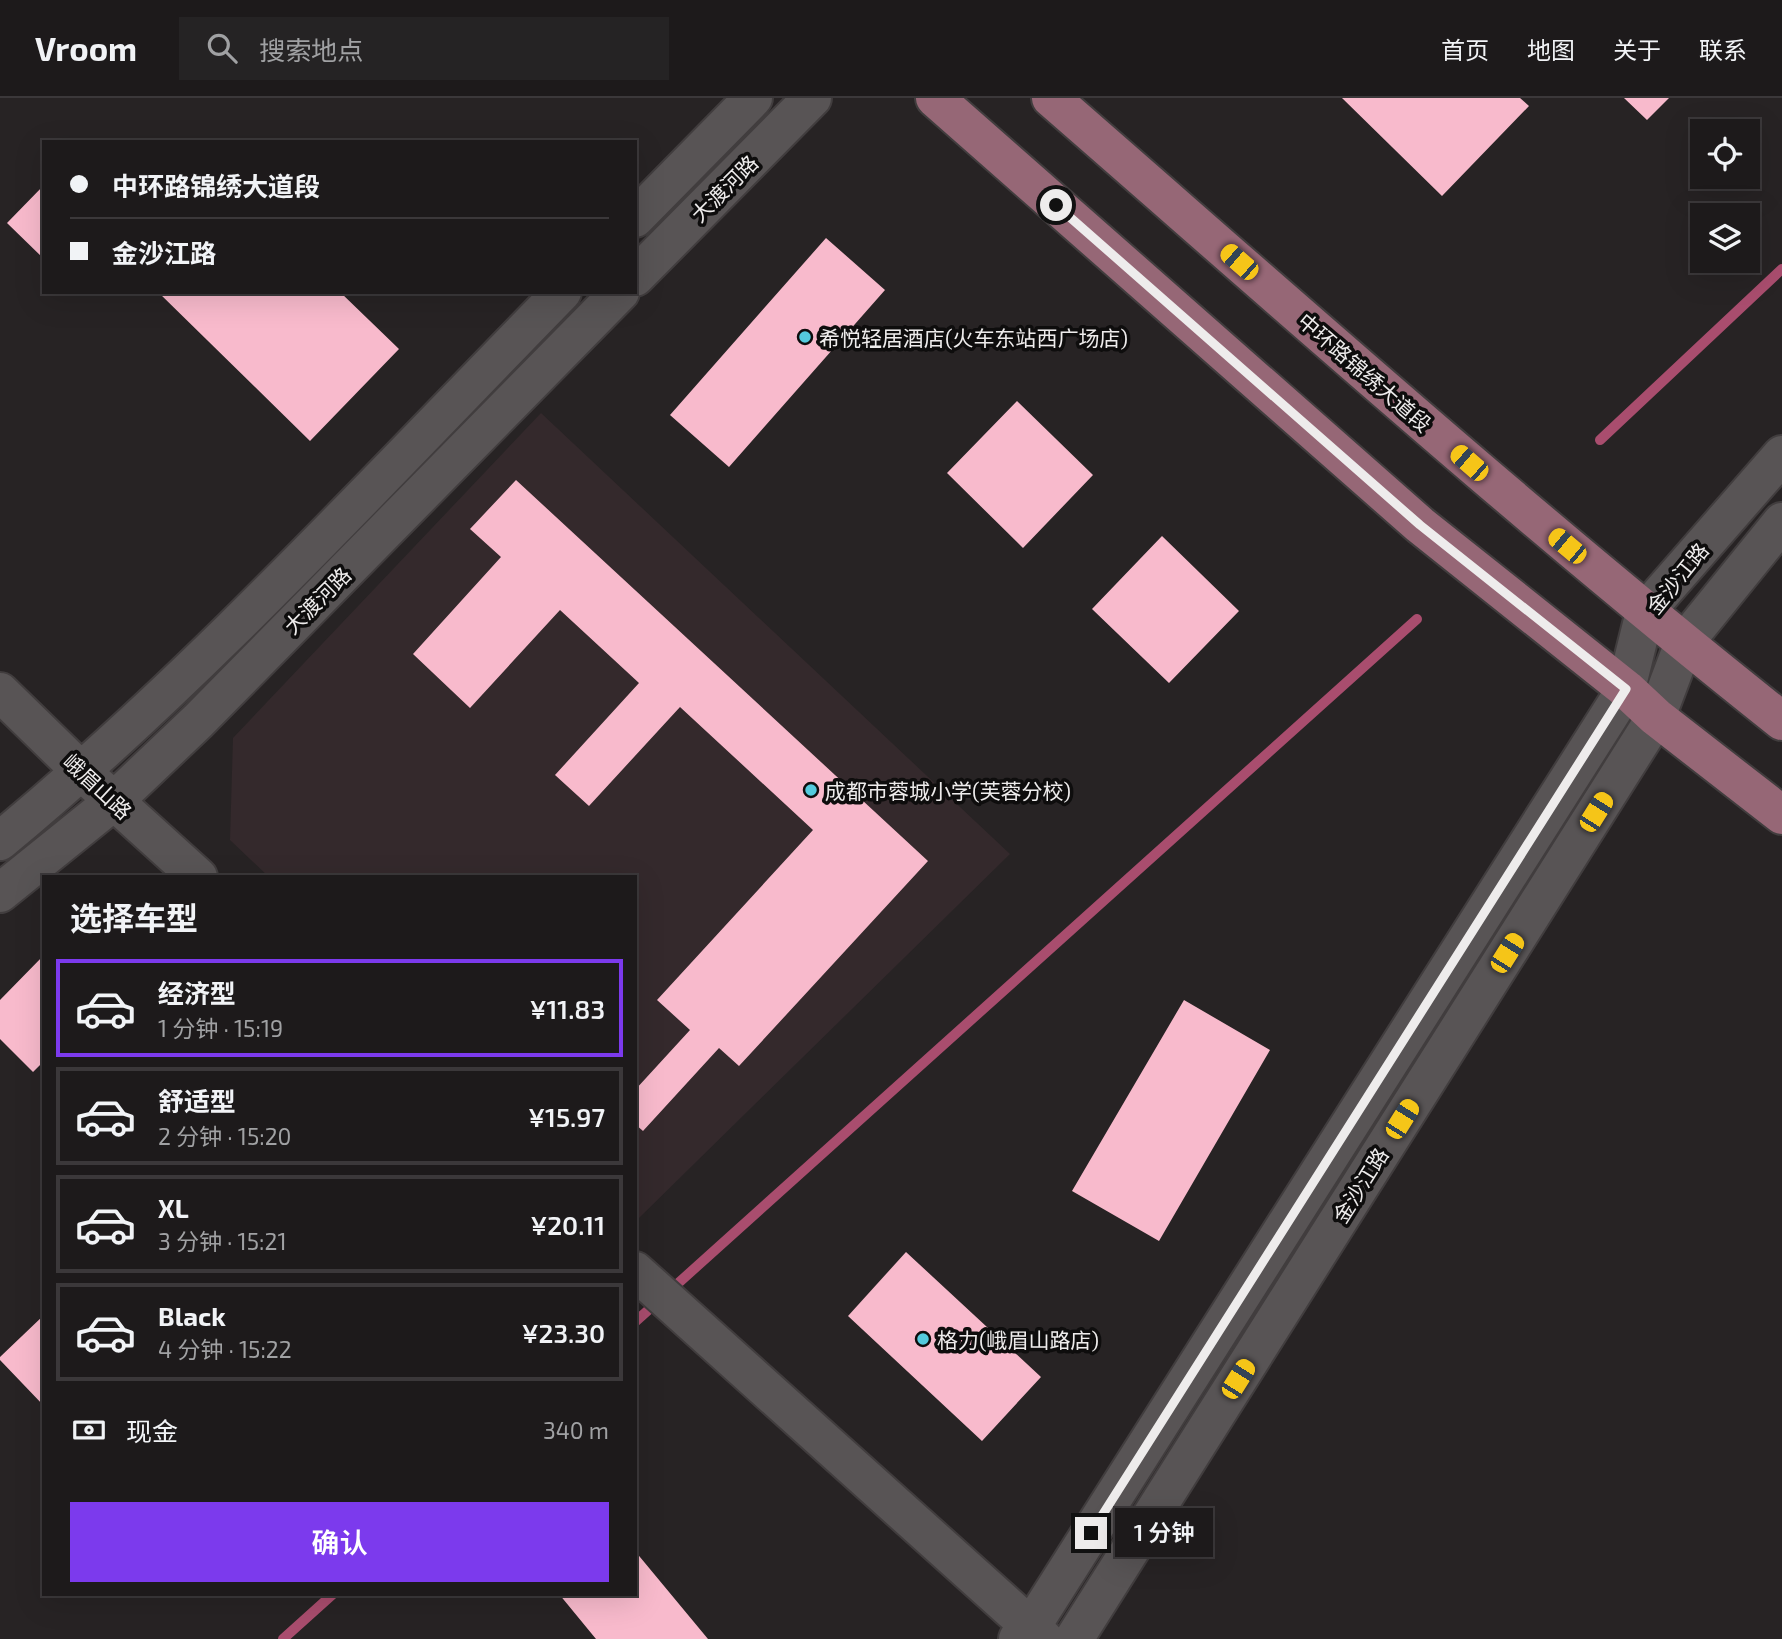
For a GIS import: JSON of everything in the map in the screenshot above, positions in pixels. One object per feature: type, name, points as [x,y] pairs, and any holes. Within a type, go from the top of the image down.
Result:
[{"type":"main road","points":[[935,98],[1420,525],[1626,689],[1656,717],[1782,815]]},
{"type":"main road","name":"中环路锦绣大道段","points":[[1051,98],[1469,463],[1645,612],[1782,721]]},
{"type":"street","name":"大渡河路","points":[[637,216],[753,98]]},
{"type":"street","name":"大渡河路","points":[[637,275],[812,98]]},
{"type":"street","name":"大渡河路","points":[[0,841],[82,772],[176,684],[560,294]]},
{"type":"street","name":"大渡河路","points":[[0,893],[114,801],[198,720],[618,294]]},
{"type":"street","name":"金沙江路","points":[[1031,1635],[1626,689],[1645,612],[1782,456]]},
{"type":"street","name":"金沙江路","points":[[1074,1639],[1656,717],[1684,643],[1782,522]]},
{"type":"street","name":"峨眉山路","points":[[0,692],[82,772],[196,875]]},
{"type":"street","points":[[637,1273],[1031,1635]]},
{"type":"shaded area","points":[[541,413],[1010,854],[639,1218],[637,875],[267,875],[230,840],[233,738]]},
{"type":"building","points":[[1342,98],[1520,98],[1529,106],[1442,196]]},
{"type":"building","points":[[1624,98],[1669,98],[1647,120]]},
{"type":"building","points":[[42,187],[42,257],[7,223]]},
{"type":"building","points":[[826,238],[885,290],[729,467],[670,415]]},
{"type":"building","points":[[160,294],[342,294],[399,349],[310,441]]},
{"type":"building","points":[[1017,401],[1093,475],[1023,548],[947,473]]},
{"type":"building","name":"成都市蓉城小学(芙蓉分校)","points":[[516,480],[928,861],[739,1066],[719,1048],[643,1131],[637,1126],[637,1088],[690,1030],[657,1000],[813,830],[680,707],[589,806],[555,775],[639,683],[560,610],[470,708],[413,654],[501,557],[470,529]]},
{"type":"building","points":[[1162,536],[1239,611],[1169,683],[1092,609]]},
{"type":"building","points":[[42,957],[42,1063],[33,1072],[0,1039],[0,1000]]},
{"type":"building","points":[[1184,1000],[1270,1050],[1159,1241],[1072,1191]]},
{"type":"building","points":[[906,1252],[1041,1377],[982,1441],[848,1316]]},
{"type":"building","points":[[42,1317],[42,1404],[0,1360]]},
{"type":"building","points":[[637,1553],[708,1639],[596,1639],[561,1596],[637,1596]]},
{"type":"waterway","points":[[1600,440],[1782,269]]},
{"type":"waterway","points":[[637,1320],[1417,619]]},
{"type":"waterway","points":[[283,1639],[331,1596]]},
{"type":"place","name":"希悦轻居酒店(火车东站西广场店)","points":[[805,337]]},
{"type":"place","name":"成都市蓉城小学(芙蓉分校)","points":[[811,790]]},
{"type":"place","name":"格力(峨眉山路店)","points":[[923,1339]]},
{"type":"route","points":[[1056,205],[1420,525],[1626,689],[1091,1533]]}]
